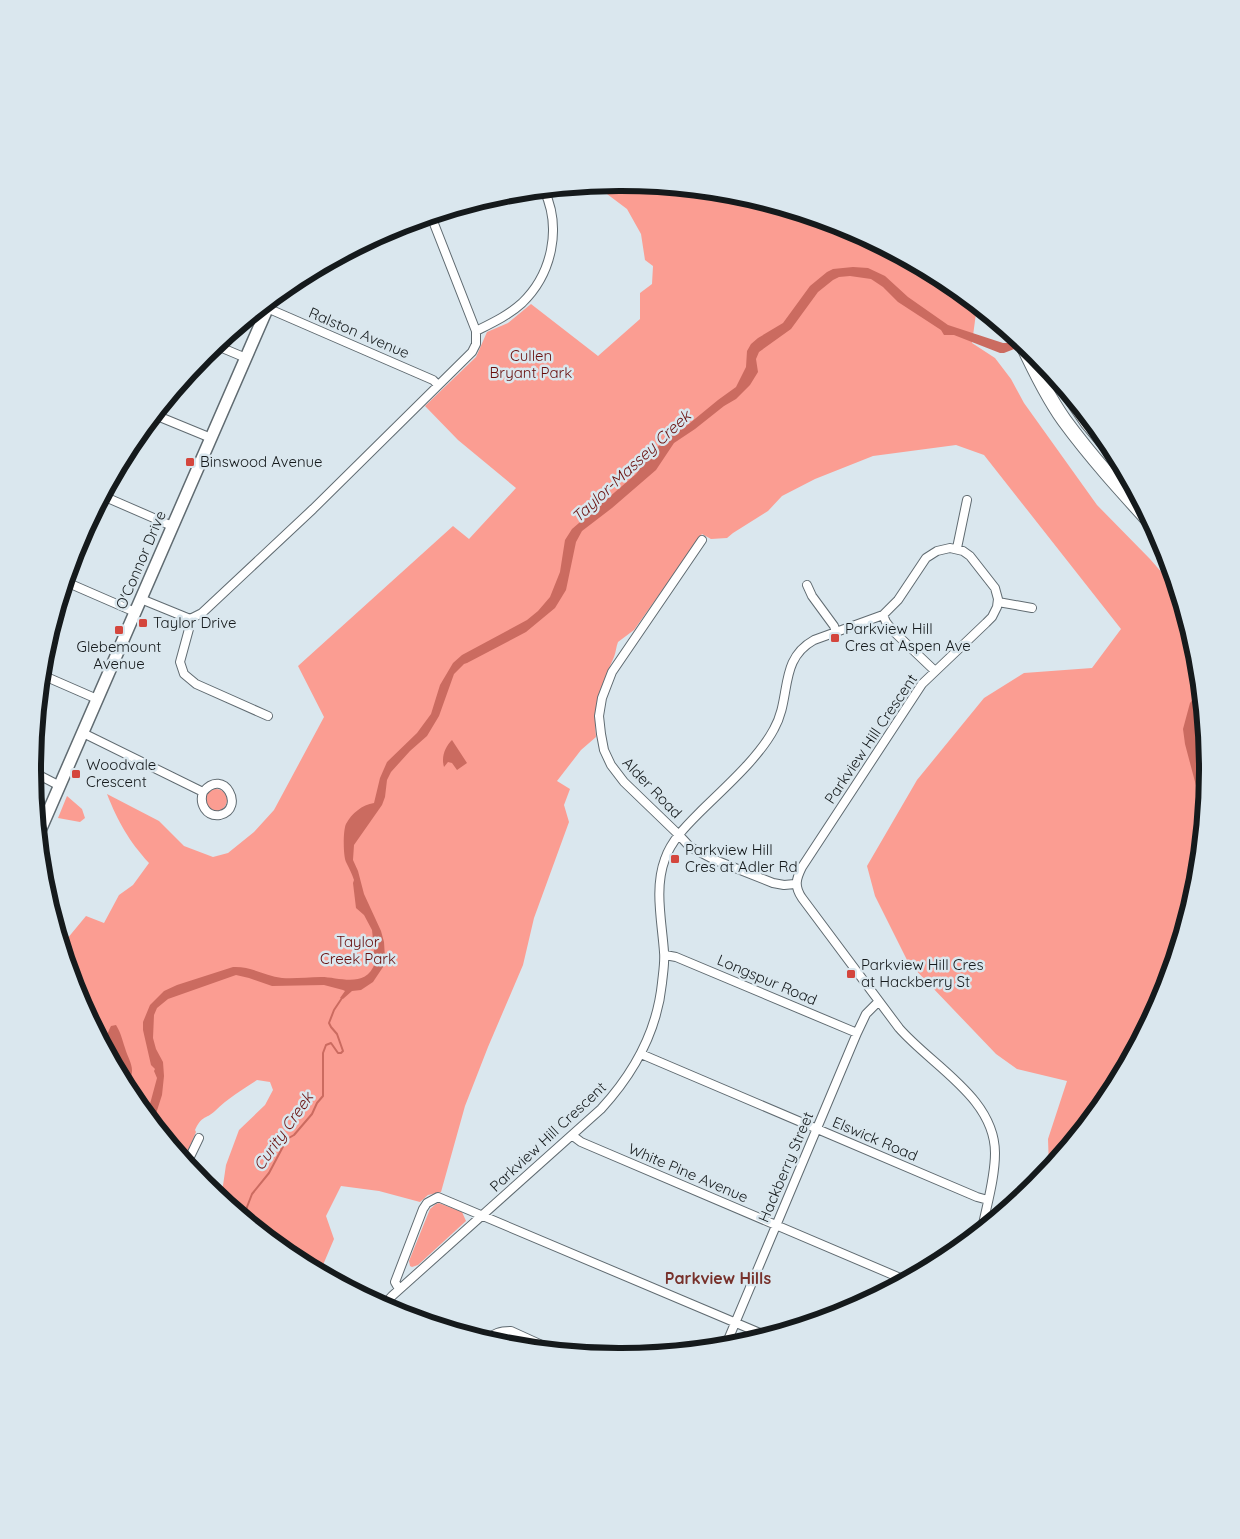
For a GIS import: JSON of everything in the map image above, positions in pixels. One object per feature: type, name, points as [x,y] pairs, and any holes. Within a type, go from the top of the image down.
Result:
[{"type":"highway","points":[[1033,364],[1064,419],[1134,505]]},
{"type":"main road","name":"O'Connor Drive","points":[[44,822],[266,312]]},
{"type":"street","points":[[476,331],[498,320],[522,304],[537,286],[544,273],[550,260],[553,234],[551,211],[546,196]]},
{"type":"street","points":[[141,599],[190,619],[202,613],[312,509],[472,352],[476,344],[476,331],[433,221]]},
{"type":"street","name":"Ralston Avenue","points":[[273,306],[433,380],[438,385]]},
{"type":"street","points":[[223,349],[246,358]]},
{"type":"street","points":[[161,417],[211,438]]},
{"type":"street","points":[[109,499],[172,526]]},
{"type":"street","points":[[967,500],[957,548],[978,563],[995,588],[998,602],[1032,608]]},
{"type":"street","name":"Alder Road","points":[[702,540],[612,672],[602,698],[599,716],[602,742],[611,765],[624,782],[690,847],[715,860],[773,883],[795,884]]},
{"type":"street","name":"Parkview Hill Crescent","points":[[389,1300],[573,1136],[615,1094],[641,1054],[653,1027],[660,1001],[665,955],[659,893],[665,859],[679,835],[757,753],[769,737],[782,710],[788,673],[796,655],[806,644],[883,615],[898,600],[926,558],[937,551],[957,548]]},
{"type":"street","points":[[72,584],[135,612]]},
{"type":"street","points":[[807,585],[812,596],[834,626],[836,632]]},
{"type":"street","name":"Parkview Hill Crescent","points":[[795,884],[797,876],[922,684],[992,617],[998,602]]},
{"type":"street","points":[[883,615],[892,630],[935,670]]},
{"type":"street","points":[[190,619],[180,662],[184,674],[196,684],[268,716]]},
{"type":"street","points":[[49,678],[98,699]]},
{"type":"street","points":[[83,733],[202,792]]},
{"type":"street","points":[[41,776],[60,786]]},
{"type":"street","points":[[212,784],[225,786],[230,791],[232,804],[224,814],[211,814],[205,811],[202,805],[202,792],[212,784]]},
{"type":"street","points":[[795,884],[802,898],[878,1002],[912,1042],[972,1096],[984,1113],[990,1125],[995,1154],[984,1219]]},
{"type":"street","name":"Longspur Road","points":[[665,955],[676,957],[857,1033]]},
{"type":"street","name":"Hackberry Street","points":[[729,1338],[857,1033],[866,1014],[878,1002]]},
{"type":"street","name":"Elswick Road","points":[[641,1054],[977,1198],[988,1200]]},
{"type":"street","name":"White Pine Avenue","points":[[573,1136],[581,1142],[898,1277]]},
{"type":"street","points":[[190,1157],[199,1138]]},
{"type":"street","points":[[399,1289],[395,1282],[423,1208],[432,1199],[438,1197],[758,1332]]},
{"type":"street","points":[[493,1334],[503,1331],[511,1332],[532,1341]]},
{"type":"green space","name":"Taylor Creek Park","points":[[604,191],[658,192],[696,196],[770,210],[806,221],[876,250],[942,288],[976,313],[972,343],[995,358],[1011,379],[1024,403],[1097,505],[1150,559],[1166,577],[1168,583],[1188,657],[1198,732],[1198,807],[1188,882],[1179,919],[1155,991],[1121,1059],[1079,1122],[1049,1158],[1048,1139],[1067,1081],[1017,1069],[996,1054],[908,962],[875,896],[867,866],[917,780],[984,698],[1024,673],[1092,668],[1121,629],[984,455],[956,445],[873,456],[815,479],[782,496],[768,511],[727,538],[711,539],[702,534],[634,630],[618,642],[599,696],[595,725],[596,737],[581,750],[557,781],[570,789],[564,805],[569,822],[534,918],[523,965],[465,1106],[441,1192],[428,1195],[420,1202],[379,1191],[341,1186],[326,1216],[334,1239],[323,1266],[268,1229],[222,1190],[226,1165],[239,1130],[265,1105],[273,1090],[270,1082],[257,1080],[202,1120],[197,1125],[187,1153],[161,1122],[139,1091],[119,1059],[85,991],[67,939],[86,916],[104,923],[119,895],[133,885],[149,863],[125,831],[115,814],[107,794],[159,821],[184,846],[213,857],[228,853],[254,832],[274,810],[324,717],[298,666],[453,526],[469,539],[516,488],[458,440],[425,406],[476,357],[487,332],[508,323],[531,304],[598,356],[640,319],[640,293],[652,284],[653,266],[645,260],[641,234],[627,209]]},
{"type":"green space","points":[[216,789],[224,792],[227,800],[224,808],[216,811],[208,808],[205,800],[208,792]]},
{"type":"green space","points":[[67,796],[82,809],[85,818],[80,822],[58,818]]},
{"type":"green space","points":[[439,1203],[462,1212],[466,1221],[418,1265],[412,1267],[409,1261],[430,1209]]},
{"type":"shaded area","points":[[868,268],[885,276],[908,297],[948,325],[1003,343],[1011,342],[1017,348],[1000,353],[954,335],[944,335],[941,330],[898,302],[883,287],[871,279],[850,276],[839,277],[818,292],[791,329],[759,352],[756,359],[758,372],[750,385],[736,399],[674,443],[656,470],[582,531],[576,542],[566,590],[555,608],[526,632],[464,664],[454,674],[439,716],[427,736],[391,772],[387,780],[382,805],[354,845],[353,860],[364,894],[384,942],[385,958],[383,967],[373,982],[361,990],[352,991],[343,999],[340,998],[345,991],[324,985],[272,986],[236,975],[168,999],[157,1008],[154,1015],[153,1038],[163,1062],[164,1076],[162,1095],[156,1115],[149,1106],[157,1078],[155,1069],[151,1065],[143,1022],[150,1005],[164,991],[233,967],[246,968],[276,977],[321,977],[351,980],[359,979],[371,971],[375,963],[373,960],[372,930],[364,915],[356,908],[354,880],[344,854],[345,827],[348,820],[358,810],[374,803],[380,778],[387,762],[417,733],[431,714],[440,685],[453,663],[462,655],[527,620],[538,611],[550,597],[560,572],[565,540],[572,529],[636,474],[666,438],[690,423],[736,387],[746,367],[747,351],[751,344],[783,323],[810,286],[833,269]]},
{"type":"shaded area","points":[[1194,698],[1198,732],[1198,794],[1183,729],[1190,703]]},
{"type":"shaded area","points":[[452,740],[467,763],[457,770],[452,763],[448,762],[444,767],[443,763],[444,752]]},
{"type":"shaded area","points":[[116,1025],[120,1033],[132,1066],[131,1077],[107,1037],[111,1026]]},
{"type":"waterway","name":"Curity Creek","points":[[246,1211],[252,1194],[269,1173],[287,1139],[294,1135],[312,1114],[323,1096],[323,1053],[326,1045],[331,1043],[338,1053],[343,1051],[337,1034],[329,1023],[334,1010],[342,998]]},
{"type":"place","name":"Binswood Avenue","points":[[190,462]]},
{"type":"place","name":"Taylor Drive","points":[[143,623]]},
{"type":"place","name":"Glebemount Avenue","points":[[119,630]]},
{"type":"place","name":"Parkview Hill Cres at Aspen Ave","points":[[835,638]]},
{"type":"place","name":"Woodvale Crescent","points":[[76,774]]},
{"type":"place","name":"Parkview Hill Cres at Adler Rd","points":[[675,859]]},
{"type":"place","name":"Parkview Hill Cres at Hackberry St","points":[[851,974]]},
{"type":"district","name":"Parkview Hills","points":[[718,1278]]},
{"type":"park label","name":"Cullen Bryant Park","points":[[531,364]]},
{"type":"water label","name":"Taylor-Massey Creek","points":[[631,466]]}]
